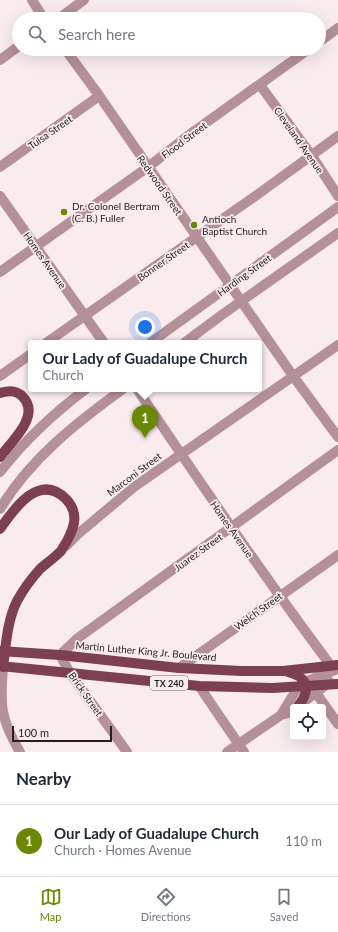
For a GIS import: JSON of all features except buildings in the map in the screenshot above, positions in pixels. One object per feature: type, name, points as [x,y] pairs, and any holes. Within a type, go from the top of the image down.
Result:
[{"type":"main road","points":[[0,393],[15,391],[25,399],[28,406],[28,414],[22,429],[0,457]]},
{"type":"main road","points":[[0,529],[21,502],[30,494],[49,490],[57,493],[71,504],[75,519],[74,528],[62,550]]},
{"type":"main road","name":"Marconi Street","points":[[2,666],[3,651],[16,602],[26,586],[41,569],[62,550]]},
{"type":"main road","name":"Martin Luther King Jr. Boulevard","points":[[3,651],[60,655],[179,668],[283,671],[336,667]]},
{"type":"main road","name":"TX 240","points":[[2,666],[199,686],[272,688],[303,685],[325,686],[338,684]]},
{"type":"main road","points":[[283,671],[298,675],[303,685],[306,692],[305,698],[299,704]]},
{"type":"street","points":[[32,0],[40,12]]},
{"type":"street","points":[[68,12],[84,0]]},
{"type":"street","points":[[326,37],[338,28]]},
{"type":"street","points":[[0,60],[12,51]]},
{"type":"street","name":"Redwood Street","points":[[70,56],[293,376],[338,437]]},
{"type":"street","name":"Flood Street","points":[[0,272],[148,167],[193,132],[299,56]]},
{"type":"street","name":"Cleveland Avenue","points":[[260,85],[312,156],[338,196]]},
{"type":"street","name":"Tulsa Street","points":[[0,167],[99,96]]},
{"type":"street","name":"Bonner Street","points":[[50,340],[312,156],[338,136]]},
{"type":"street","name":"Homes Avenue","points":[[0,196],[102,340]]},
{"type":"street","name":"Harding Street","points":[[154,340],[338,207]]},
{"type":"street","name":"Harding Street","points":[[188,340],[241,301],[338,234]]},
{"type":"street","name":"Marconi Street","points":[[62,550],[78,534],[134,487],[338,345]]},
{"type":"street","points":[[0,376],[28,356]]},
{"type":"street","points":[[0,472],[28,439],[47,420],[82,392]]},
{"type":"street","points":[[0,509],[19,481],[45,452],[71,428],[119,392]]},
{"type":"street","name":"Homes Avenue","points":[[139,392],[279,596],[336,667]]},
{"type":"street","name":"Juarez Street","points":[[60,655],[78,638],[338,450]]},
{"type":"street","name":"Welch Street","points":[[179,668],[338,555]]},
{"type":"street","name":"Brick Street","points":[[60,655],[70,673],[127,752]]},
{"type":"street","points":[[2,666],[0,708],[8,732],[20,752]]},
{"type":"street","points":[[228,752],[241,748],[281,715],[303,685],[336,667]]},
{"type":"street","points":[[300,704],[338,676]]},
{"type":"street","points":[[199,686],[241,748]]},
{"type":"street","points":[[316,693],[338,724]]},
{"type":"street","points":[[281,715],[290,712]]},
{"type":"place","name":"Dr. Colonel Bertram (C. B.) Fuller","points":[[64,212]]},
{"type":"place","name":"Antioch Baptist Church","points":[[194,225]]},
{"type":"place","name":"Our Lady of Guadalupe Church","points":[[145,438]]}]
